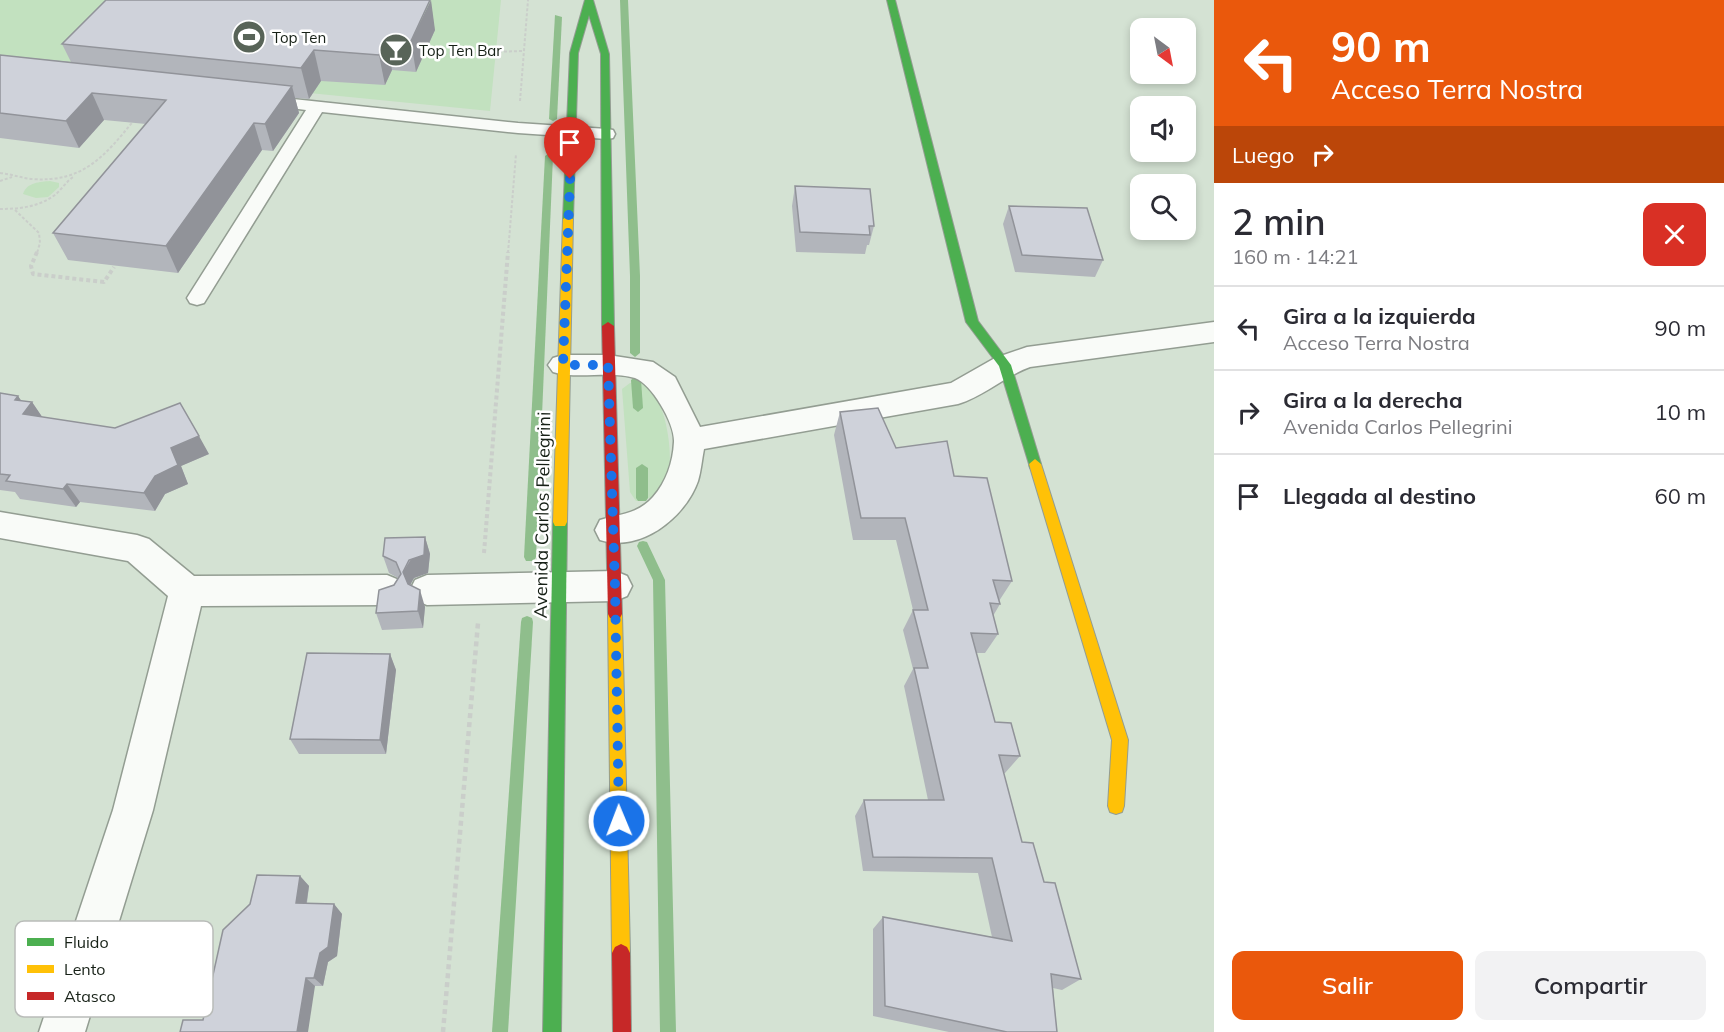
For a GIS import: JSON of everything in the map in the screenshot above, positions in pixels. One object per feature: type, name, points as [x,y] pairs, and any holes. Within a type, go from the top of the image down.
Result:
[{"type":"main road","points":[[891,0],[972,322],[1005,365],[1120,740],[1116,806]]},
{"type":"main road","name":"Avenida Carlos Pellegrini","points":[[552,1032],[563,365],[571,132],[574,53],[589,1]]},
{"type":"main road","name":"Avenida Carlos Pellegrini","points":[[589,1],[605,54],[608,365],[615,586],[622,1032]]},
{"type":"street","points":[[690,440],[958,393],[1005,365],[1027,357],[1214,332]]},
{"type":"street","points":[[563,365],[608,365],[643,369],[665,385],[690,440],[682,481],[664,507],[644,524],[612,530]]},
{"type":"street","points":[[0,525],[137,549],[187,591],[387,590]]},
{"type":"street","points":[[427,590],[559,589],[615,586]]},
{"type":"street","points":[[98,921],[133,810],[187,591]]},
{"type":"street","points":[[62,1032],[67,1017]]},
{"type":"lane","points":[[249,99],[518,128],[607,134]]},
{"type":"lane","points":[[197,298],[317,106]]},
{"type":"path","points":[[518,128],[528,0]]},
{"type":"path","points":[[449,53],[523,51]]},
{"type":"path","points":[[0,209],[15,210],[49,199],[64,184],[105,156],[139,115]]},
{"type":"path","points":[[0,173],[42,180],[60,179],[83,173]]},
{"type":"path","points":[[0,182],[15,177]]},
{"type":"path","points":[[60,179],[64,184]]},
{"type":"path","points":[[15,210],[37,229],[40,235],[39,252],[31,267],[33,274],[104,282],[114,267]]},
{"type":"green space","name":"Top Ten","points":[[0,0],[501,0],[490,111],[0,62]]},
{"type":"green space","points":[[50,181],[59,183],[59,187],[48,197],[36,198],[23,194],[31,185]]},
{"type":"green space","points":[[630,383],[644,383],[652,390],[664,415],[670,448],[668,477],[664,487],[652,497],[636,501],[630,492],[622,389]]},
{"type":"building","points":[[106,0],[430,0],[411,41],[387,40],[379,55],[314,50],[301,68],[62,44]]},
{"type":"building","points":[[0,55],[292,86],[265,124],[254,123],[166,246],[53,233],[166,100],[92,93],[66,121],[0,113]]},
{"type":"building","points":[[795,186],[870,189],[874,226],[869,226],[870,235],[800,232]]},
{"type":"building","points":[[1009,206],[1087,208],[1103,260],[1022,255]]},
{"type":"building","points":[[0,393],[18,396],[15,400],[32,402],[23,414],[115,428],[180,403],[199,436],[171,448],[178,465],[155,476],[144,493],[67,484],[63,489],[6,481],[10,475],[0,474]]},
{"type":"building","points":[[878,408],[896,448],[947,441],[954,476],[987,478],[1012,581],[993,580],[1000,604],[990,603],[998,634],[971,633],[995,722],[1011,723],[1020,756],[999,755],[1022,842],[1033,843],[1044,882],[1055,883],[1081,979],[1051,974],[1057,1032],[1007,1032],[885,1006],[883,917],[1012,941],[992,858],[873,857],[864,800],[944,800],[914,668],[928,668],[913,610],[928,610],[905,518],[861,518],[840,412]]},
{"type":"building","points":[[425,537],[424,555],[409,560],[403,572],[408,584],[420,590],[418,611],[376,613],[379,590],[394,585],[401,574],[396,562],[383,556],[385,538]]},
{"type":"building","points":[[307,653],[390,654],[380,740],[290,739]]},
{"type":"building","points":[[257,875],[300,876],[296,903],[334,904],[328,947],[320,953],[314,978],[306,978],[297,1032],[180,1032],[183,1020],[203,1020],[204,1017],[213,1017],[213,975],[223,930],[250,904]]},
{"type":"waterway","points":[[624,0],[635,276],[635,353]]},
{"type":"waterway","points":[[553,119],[558,17]]},
{"type":"waterway","points":[[549,142],[550,138]]},
{"type":"waterway","points":[[530,557],[549,156]]},
{"type":"waterway","points":[[636,380],[638,408]]},
{"type":"waterway","points":[[642,468],[642,498]]},
{"type":"waterway","points":[[643,546],[659,580],[668,1032]]},
{"type":"waterway","points":[[500,1032],[527,622]]},
{"type":"traffic: fast","points":[[568,219],[574,53],[589,0]]},
{"type":"traffic: fast","points":[[891,0],[972,322],[1005,365],[1035,464]]},
{"type":"traffic: fast","points":[[589,2],[605,54],[608,326]]},
{"type":"traffic: fast","points":[[552,1032],[560,522]]},
{"type":"traffic: slow","points":[[560,522],[568,219]]},
{"type":"traffic: slow","points":[[1035,464],[1120,740],[1116,806]]},
{"type":"traffic: slow","points":[[615,614],[621,953]]},
{"type":"traffic: jam","points":[[608,326],[615,614]]},
{"type":"traffic: jam","points":[[621,953],[622,1032]]},
{"type":"place","name":"Top Ten","points":[[249,37]]},
{"type":"place","name":"Top Ten Bar","points":[[396,50]]},
{"type":"route","points":[[570,179],[563,365],[608,365],[619,821]]}]
